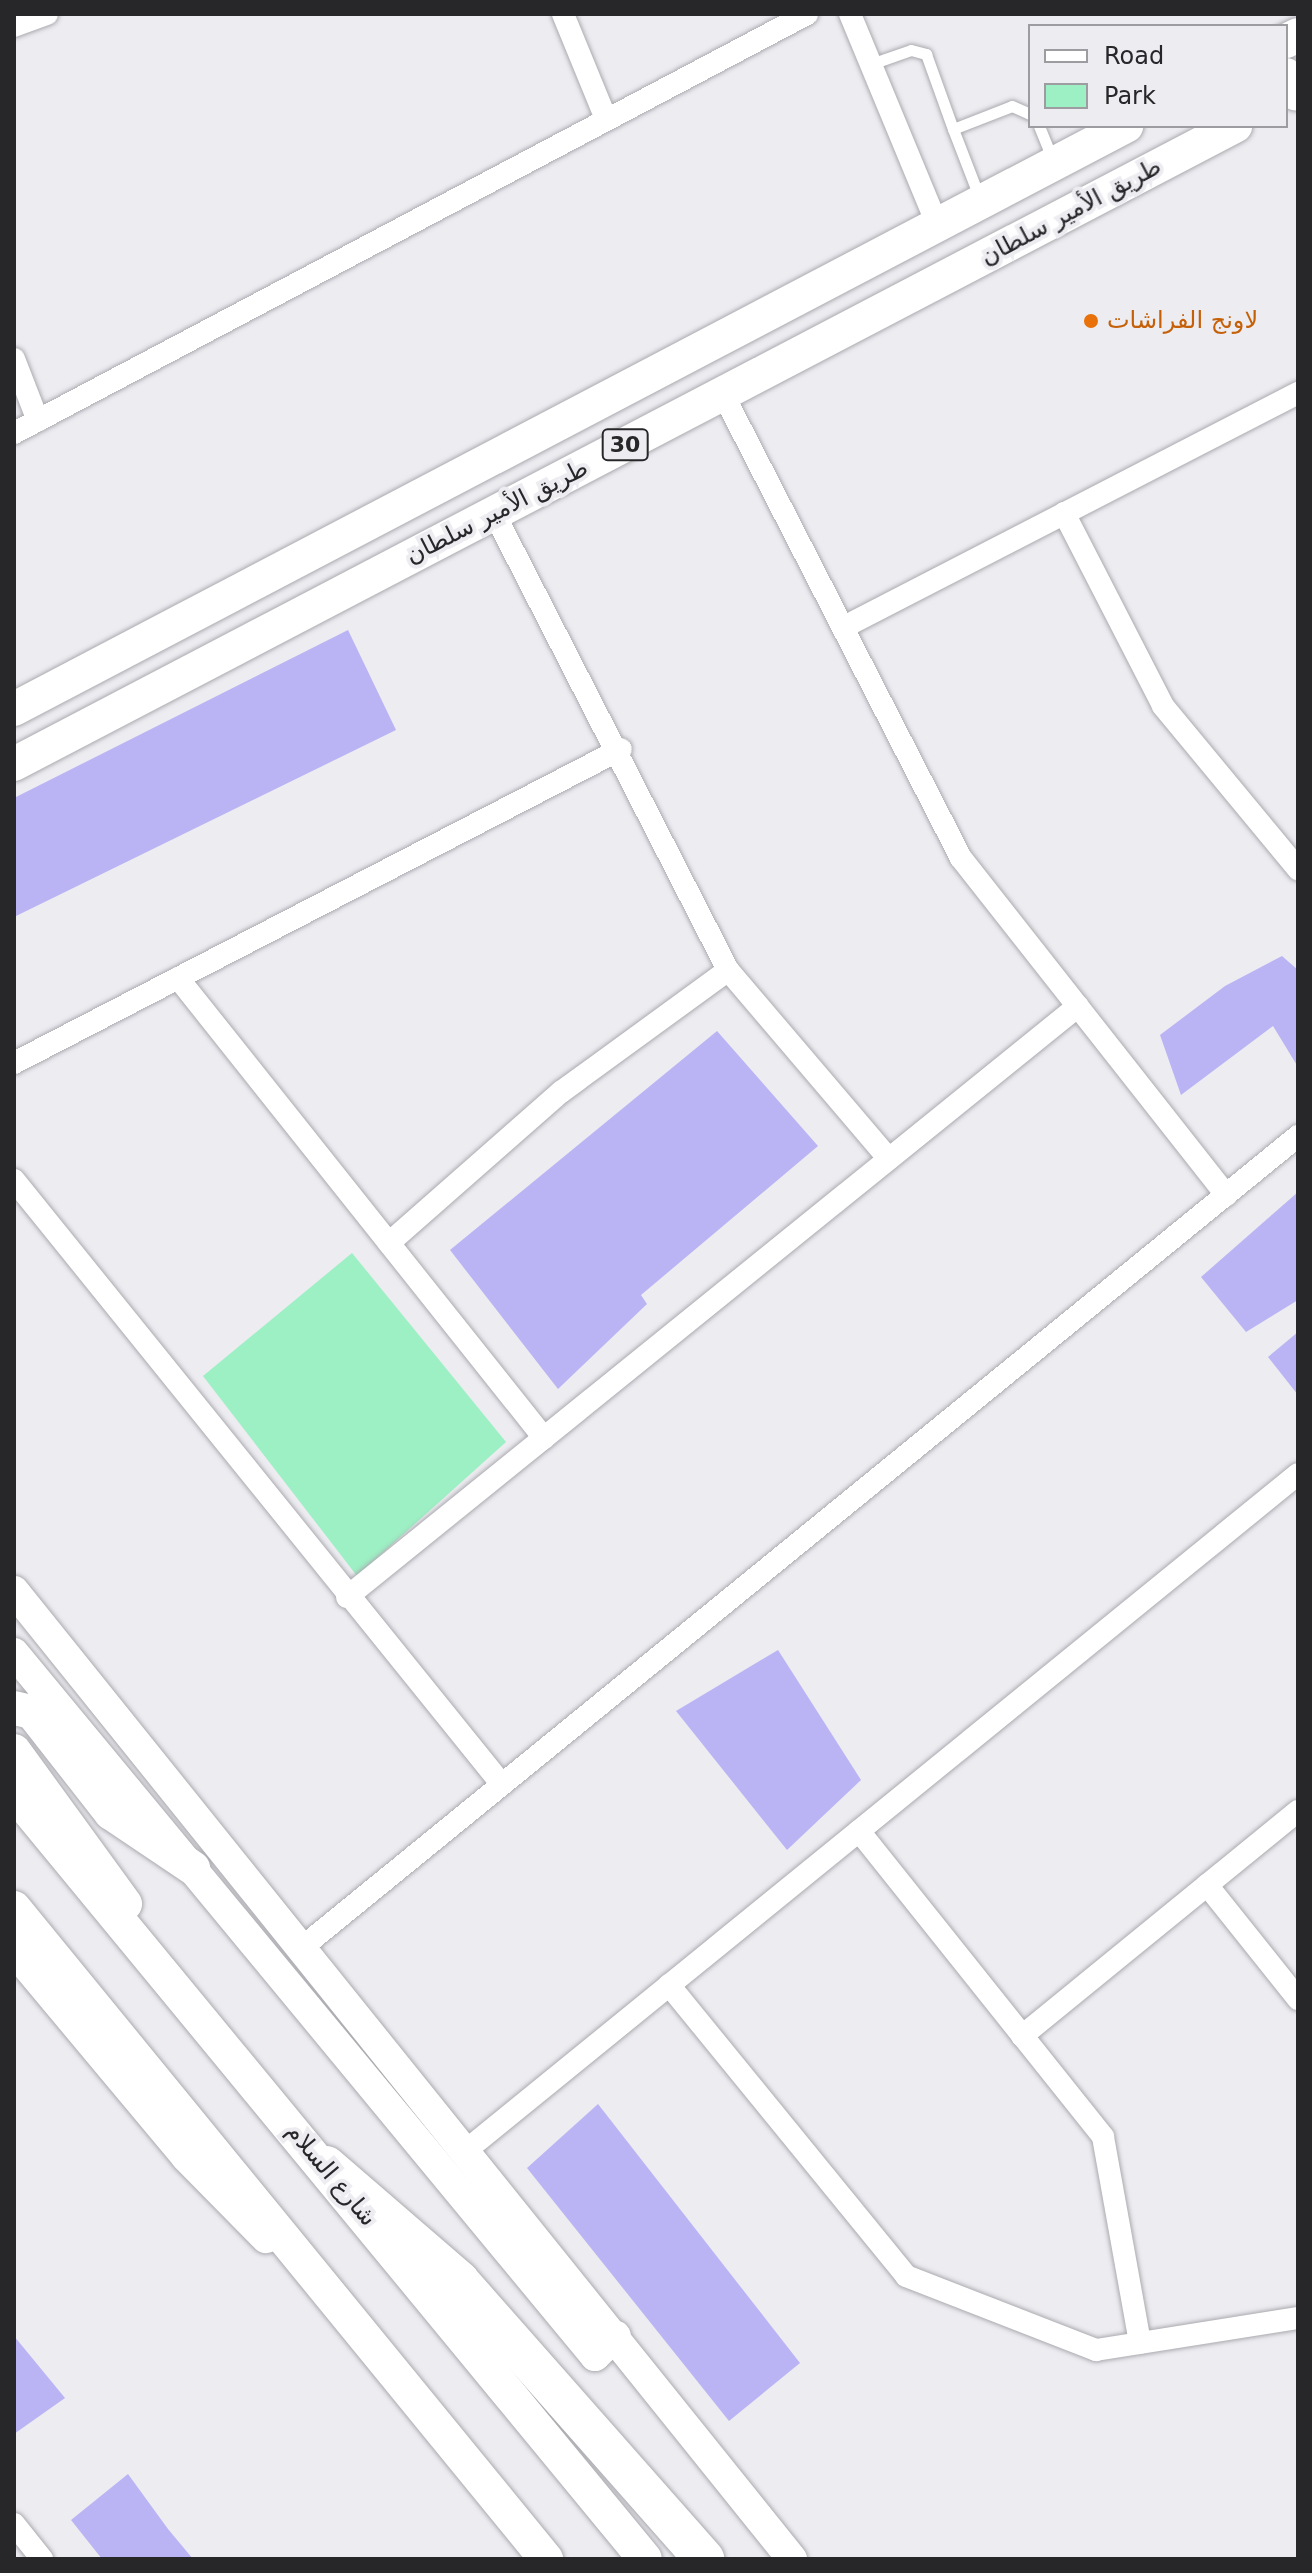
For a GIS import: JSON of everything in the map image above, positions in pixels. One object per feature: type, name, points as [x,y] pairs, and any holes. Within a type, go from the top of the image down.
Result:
[{"type":"highway","points":[[326,2166],[459,2281],[704,2559]]},
{"type":"main road","name":"طريق الأمير سلطان","points":[[14,709],[1122,128]]},
{"type":"main road","name":"طريق الأمير سلطان","points":[[14,764],[1231,128]]},
{"type":"main road","points":[[14,1591],[469,2148],[792,2559]]},
{"type":"main road","points":[[14,1653],[595,2356],[616,2336]]},
{"type":"main road","points":[[14,1708],[32,1712],[111,1813],[193,1868]]},
{"type":"main road","points":[[14,1751],[97,1857],[184,2005]]},
{"type":"main road","name":"شارع السلام","points":[[14,1793],[184,2005],[326,2166],[645,2559]]},
{"type":"main road","points":[[14,1908],[546,2559]]},
{"type":"main road","points":[[14,1951],[186,2157],[353,2325]]},
{"type":"street","points":[[14,26],[47,14]]},
{"type":"street","points":[[563,14],[606,119]]},
{"type":"street","points":[[14,433],[807,14]]},
{"type":"street","points":[[850,14],[938,226]]},
{"type":"street","points":[[14,359],[38,421]]},
{"type":"street","points":[[723,394],[961,858],[1226,1195]]},
{"type":"street","points":[[844,627],[1064,513],[1295,402]]},
{"type":"street","points":[[494,513],[621,749],[728,970],[889,1159]]},
{"type":"street","points":[[1064,513],[1163,706],[1298,869]]},
{"type":"street","points":[[14,1063],[621,749]]},
{"type":"street","points":[[389,1243],[561,1092],[728,970]]},
{"type":"street","points":[[178,978],[544,1438]]},
{"type":"street","points":[[347,1597],[1078,1006]]},
{"type":"street","points":[[305,1945],[500,1782],[1298,1136]]},
{"type":"street","points":[[14,1180],[347,1597],[500,1782]]},
{"type":"street","points":[[469,2148],[1298,1474]]},
{"type":"street","points":[[1022,2036],[1298,1811]]},
{"type":"street","points":[[859,1831],[1103,2137],[1140,2343]]},
{"type":"street","points":[[1207,1885],[1298,1999]]},
{"type":"street","points":[[669,1985],[906,2276],[1096,2350],[1298,2318]]},
{"type":"street","points":[[14,2524],[42,2559]]},
{"type":"lane","points":[[871,64],[911,50],[926,54],[982,203]]},
{"type":"lane","points":[[953,129],[1012,106],[1028,113]]},
{"type":"lane","points":[[1040,128],[1055,164]]},
{"type":"green space","points":[[352,1253],[506,1442],[357,1576],[203,1376]]},
{"type":"building","points":[[348,630],[396,730],[14,917],[14,798]]},
{"type":"building","points":[[1282,956],[1298,970],[1298,1067],[1273,1026],[1181,1095],[1160,1035],[1225,986]]},
{"type":"building","points":[[717,1031],[818,1146],[641,1295],[647,1304],[558,1389],[450,1250]]},
{"type":"building","points":[[1298,1192],[1298,1300],[1246,1332],[1201,1277]]},
{"type":"building","points":[[1298,1332],[1298,1395],[1268,1357]]},
{"type":"building","points":[[778,1650],[861,1780],[787,1850],[676,1711]]},
{"type":"building","points":[[598,2104],[800,2363],[729,2421],[527,2168]]},
{"type":"building","points":[[14,2336],[65,2398],[14,2434]]},
{"type":"building","points":[[128,2474],[193,2559],[102,2559],[71,2520]]},
{"type":"place","name":"لاونج الفراشات","points":[[1091,321]]}]
